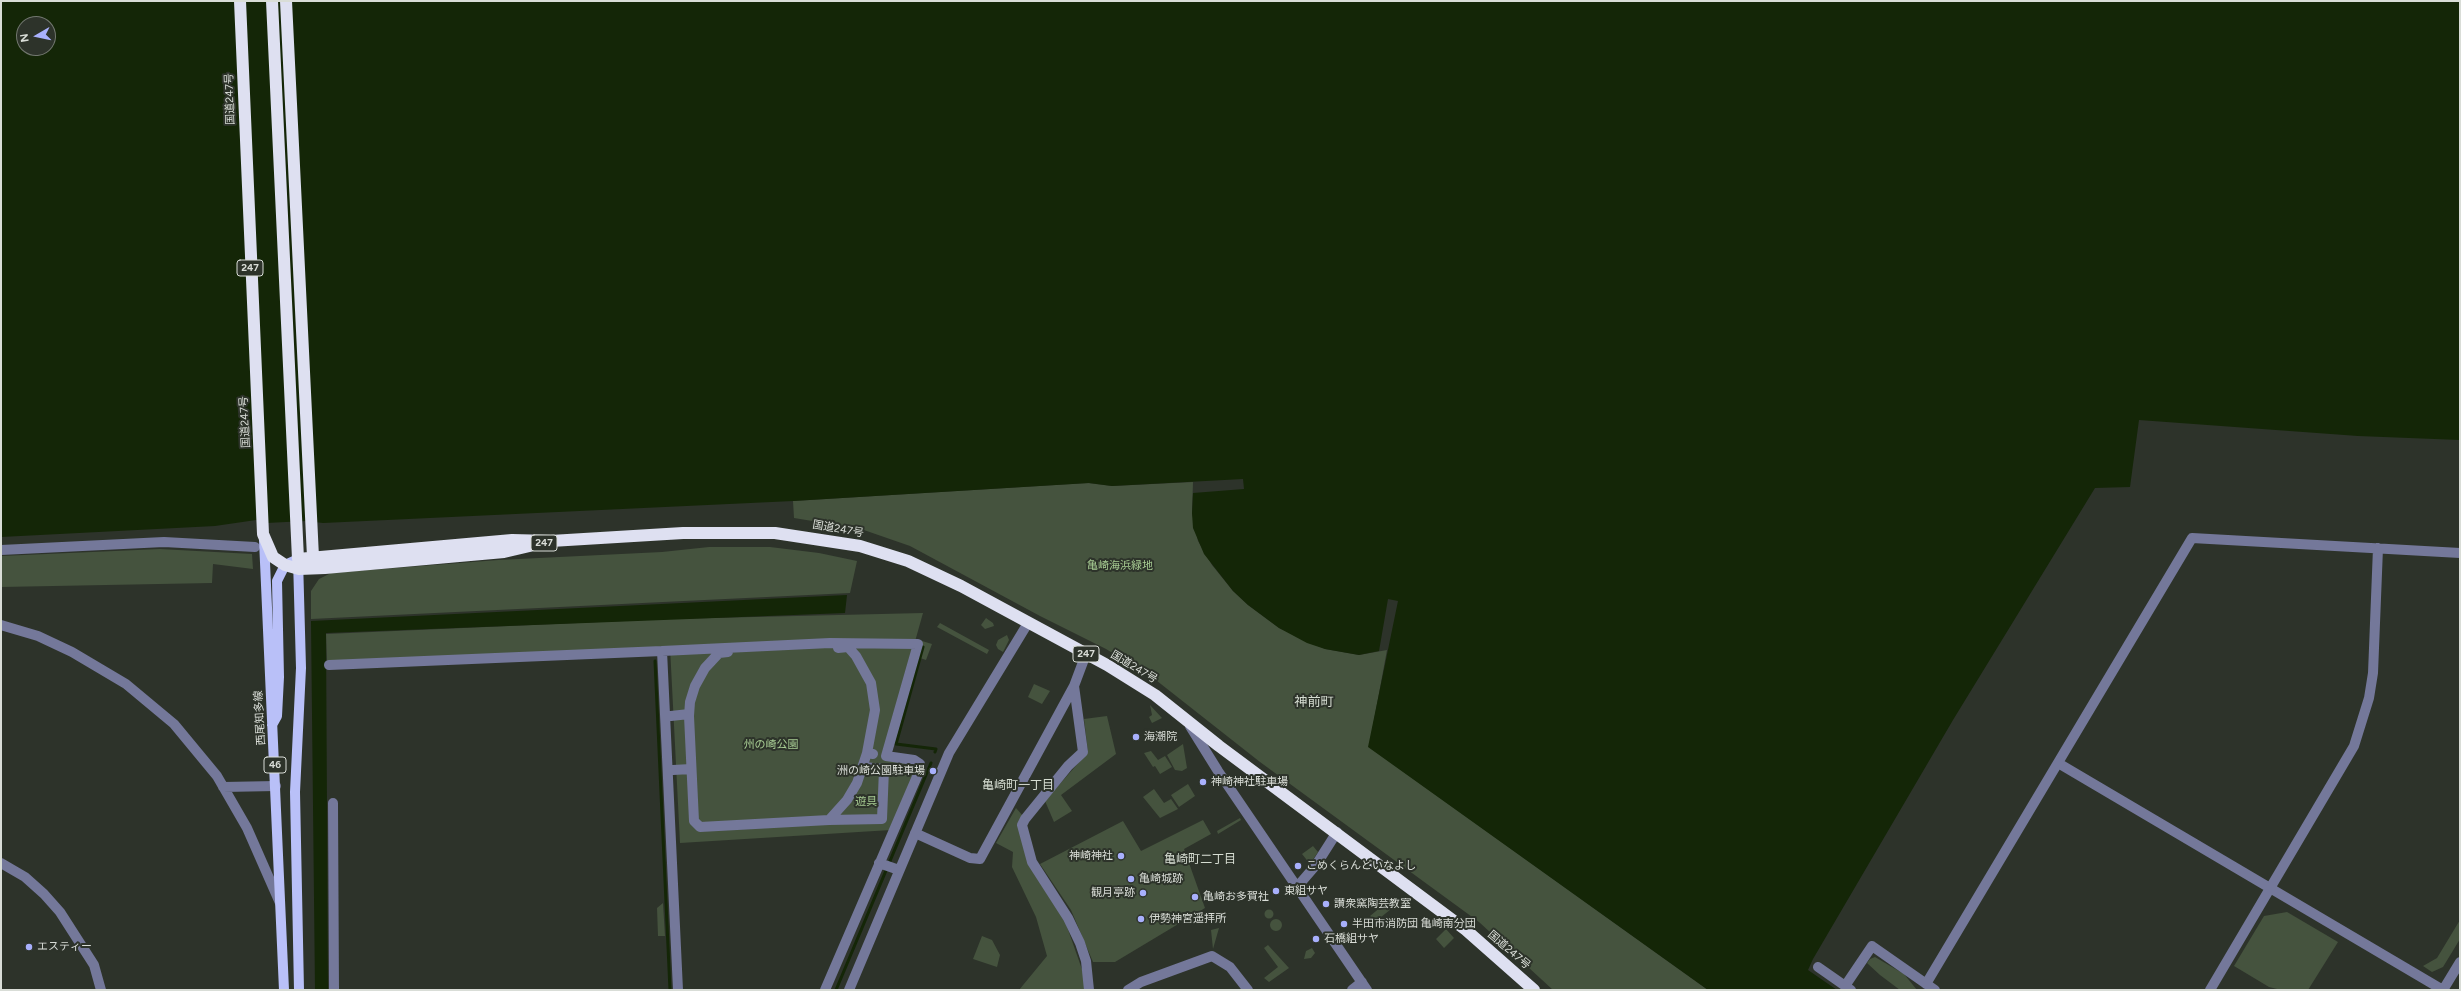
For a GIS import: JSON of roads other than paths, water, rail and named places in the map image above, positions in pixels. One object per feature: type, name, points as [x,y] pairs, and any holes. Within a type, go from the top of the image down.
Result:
[{"type":"highway","name":"国道247号","points":[[240,1],[261,540],[273,557],[285,565],[504,552],[552,541]]},
{"type":"highway","points":[[272,1],[298,564]]},
{"type":"highway","points":[[286,1],[313,557]]},
{"type":"highway","name":"国道247号","points":[[298,564],[313,557],[512,540],[552,541],[683,533],[749,532],[830,540],[860,546],[908,561],[961,586],[1086,654],[1155,694],[1188,721],[1466,930],[1534,990]]},
{"type":"main road","name":"西尾知多線","points":[[261,540],[276,786],[284,990]]},
{"type":"main road","name":"46","points":[[298,564],[301,668],[295,792],[299,990]]},
{"type":"main road","name":"46","points":[[272,725],[277,716],[279,677],[277,581],[285,565]]},
{"type":"street","points":[[1926,984],[2192,538],[2460,553]]},
{"type":"street","points":[[1,550],[164,542],[261,540]]},
{"type":"street","points":[[2210,990],[2271,890],[2354,746],[2362,723],[2373,673],[2378,548]]},
{"type":"street","points":[[850,990],[949,753],[1028,623]]},
{"type":"street","points":[[1,625],[38,636],[65,648],[126,684],[174,724],[217,776],[247,828],[280,903]]},
{"type":"street","points":[[328,665],[662,651],[830,642],[918,644],[886,756],[914,760],[920,764],[920,768],[883,864],[825,990]]},
{"type":"street","points":[[829,820],[847,800],[870,753],[875,710],[871,683],[862,664],[848,647],[719,653],[705,668],[695,686],[689,714],[694,821],[700,827],[829,820],[882,819],[884,769],[864,767]]},
{"type":"street","points":[[662,651],[678,990]]},
{"type":"street","points":[[915,834],[970,858],[980,859],[1074,686],[1086,654]]},
{"type":"street","points":[[1074,686],[1083,752],[1068,766],[1025,819],[1022,825],[1032,862],[1077,935],[1086,961],[1089,990]]},
{"type":"street","points":[[671,716],[689,714]]},
{"type":"street","points":[[1188,721],[1218,771],[1364,986],[1352,990]]},
{"type":"street","points":[[2058,763],[2271,890],[2443,990],[2460,962]]},
{"type":"street","points":[[673,770],[691,769]]},
{"type":"street","points":[[223,787],[276,786]]},
{"type":"street","points":[[333,803],[334,990]]},
{"type":"street","points":[[1297,887],[1316,865],[1337,832]]},
{"type":"street","points":[[1,863],[25,877],[44,894],[60,912],[94,965],[101,990]]},
{"type":"street","points":[[883,864],[899,870]]},
{"type":"street","points":[[1818,967],[1848,988],[1872,946],[1935,990]]},
{"type":"street","points":[[1128,990],[1141,982],[1200,958],[1212,956],[1230,967],[1248,990]]},
{"type":"waterway","points":[[923,647],[896,744],[936,749],[935,752]]},
{"type":"waterway","points":[[655,661],[670,990]]},
{"type":"waterway","points":[[836,990],[931,763]]},
{"type":"place","name":"海潮院","points":[[1136,737]]},
{"type":"place","name":"洲の崎公園駐車場","points":[[933,771]]},
{"type":"place","name":"神崎神社駐車場","points":[[1203,782]]},
{"type":"place","name":"神崎神社","points":[[1121,856]]},
{"type":"place","name":"こめくらんどいなよし","points":[[1298,866]]},
{"type":"place","name":"亀崎城跡","points":[[1131,879]]},
{"type":"place","name":"東組サヤ","points":[[1276,891]]},
{"type":"place","name":"観月亭跡","points":[[1143,893]]},
{"type":"place","name":"亀崎お多賀社","points":[[1195,897]]},
{"type":"place","name":"讃衆窯陶芸教室","points":[[1326,904]]},
{"type":"place","name":"伊勢神宮遥拝所","points":[[1141,919]]},
{"type":"place","name":"半田市消防団 亀崎南分団","points":[[1344,924]]},
{"type":"place","name":"石橋組サヤ","points":[[1316,939]]},
{"type":"place","name":"エスティー","points":[[29,947]]},
{"type":"district","name":"神前町","points":[[1314,702]]},
{"type":"district","name":"亀崎町一丁目","points":[[1018,785]]},
{"type":"district","name":"亀崎町二丁目","points":[[1200,859]]},
{"type":"park label","name":"亀崎海浜緑地","points":[[1120,566]]},
{"type":"park label","name":"州の崎公園","points":[[771,745]]},
{"type":"park label","name":"遊具","points":[[866,802]]}]
